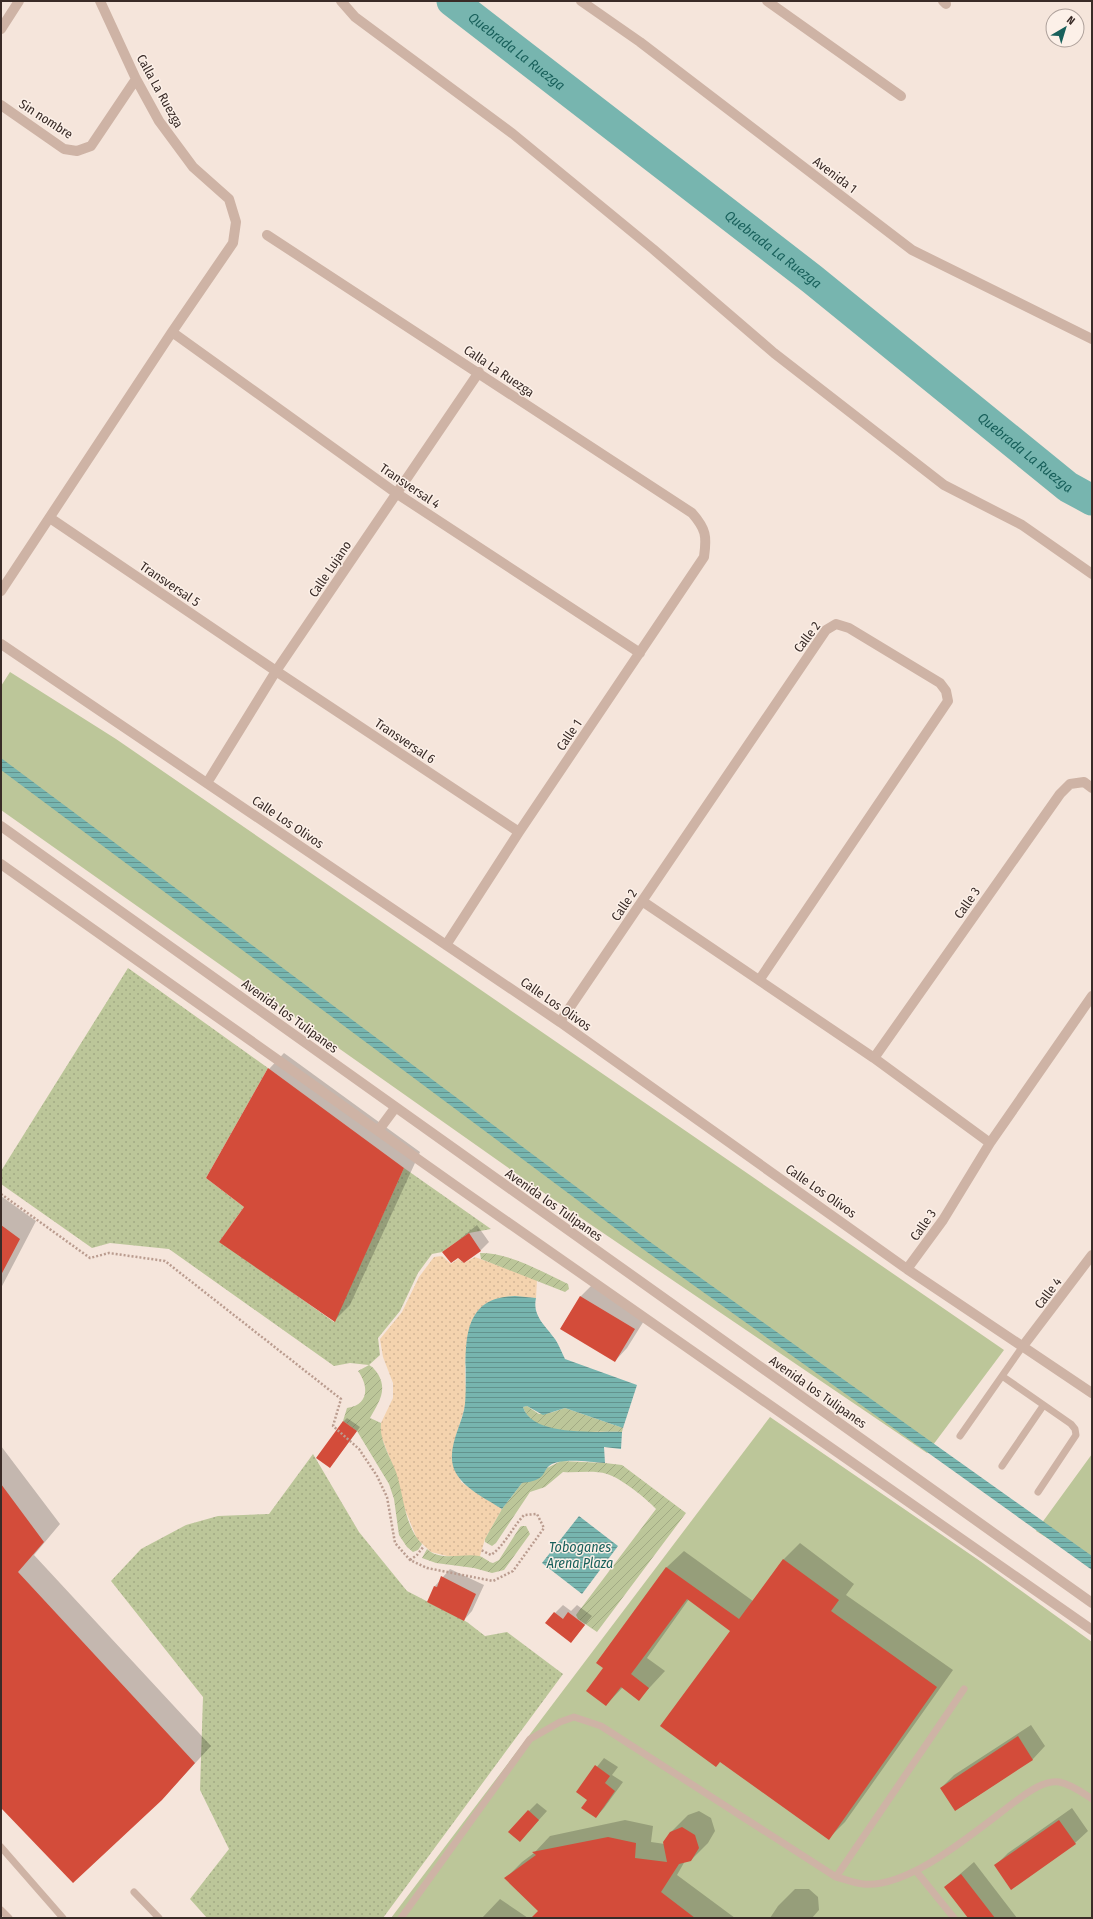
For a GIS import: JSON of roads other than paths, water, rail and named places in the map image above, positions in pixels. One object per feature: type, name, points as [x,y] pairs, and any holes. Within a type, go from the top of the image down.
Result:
[{"type":"street","points":[[1,29],[19,1]]},
{"type":"street","name":"Calla La Ruezga","points":[[100,1],[136,79],[159,121],[193,167],[229,199],[236,222],[233,243],[172,332]]},
{"type":"street","points":[[341,1],[355,17],[513,134],[653,249],[774,352],[944,485],[1022,525],[1092,574]]},
{"type":"street","name":"Avenida 1","points":[[581,1],[640,42],[912,250],[1092,339]]},
{"type":"street","points":[[767,1],[900,96]]},
{"type":"street","name":"Sin nombre","points":[[1,105],[64,149],[77,151],[91,146],[136,79]]},
{"type":"street","name":"Calla La Ruezga","points":[[267,234],[692,513],[702,525],[707,538]]},
{"type":"street","points":[[1,591],[172,332]]},
{"type":"street","name":"Transversal 4","points":[[172,332],[396,494],[640,653]]},
{"type":"street","name":"Calle Lujano","points":[[208,783],[276,672],[479,372]]},
{"type":"street","name":"Transversal 5","points":[[50,518],[276,672]]},
{"type":"street","name":"Calle 1","points":[[446,945],[519,832],[704,557],[707,538]]},
{"type":"street","name":"Calle 2","points":[[560,1022],[826,630],[836,624],[849,628],[940,683],[946,691],[948,701],[760,979]]},
{"type":"street","name":"Calle Los Olivos","points":[[1,645],[208,783],[560,1022],[907,1269],[1092,1393]]},
{"type":"street","name":"Transversal 6","points":[[276,672],[519,832]]},
{"type":"street","name":"Calle 3","points":[[874,1058],[1060,794],[1070,784],[1084,782],[1092,788]]},
{"type":"street","name":"Avenida los Tulipanes","points":[[1,826],[1092,1603]]},
{"type":"street","points":[[1,864],[378,1131],[1092,1630]]},
{"type":"street","points":[[642,901],[760,979],[874,1058],[990,1143]]},
{"type":"street","name":"Calle 3","points":[[907,1269],[943,1220],[990,1143],[1092,996]]},
{"type":"street","points":[[378,1131],[395,1108]]},
{"type":"street","name":"Calle 4","points":[[1024,1346],[1092,1254]]},
{"type":"lane","points":[[960,1436],[1024,1346]]},
{"type":"lane","points":[[1002,1376],[1043,1406],[1071,1424],[1075,1429],[1076,1435],[1038,1492]]},
{"type":"lane","points":[[1002,1466],[1043,1406]]},
{"type":"lane","points":[[836,1877],[964,1689]]},
{"type":"lane","points":[[401,1918],[530,1739],[560,1722],[574,1717],[601,1726],[836,1877],[863,1884],[892,1882],[916,1871],[935,1860],[1036,1787],[1059,1782],[1079,1790],[1092,1799]]},
{"type":"lane","points":[[1,1847],[64,1918]]},
{"type":"lane","points":[[916,1871],[954,1918]]},
{"type":"lane","points":[[134,1892],[159,1918]]},
{"type":"lane","points":[[1,1910],[9,1918]]},
{"type":"water","points":[[1,758],[653,1244],[1092,1556],[1092,1570],[647,1252],[1,770]]},
{"type":"water","points":[[515,1296],[536,1298],[535,1304],[538,1315],[556,1341],[565,1359],[637,1385],[623,1428],[565,1408],[543,1415],[527,1406],[523,1407],[529,1417],[552,1428],[582,1432],[622,1432],[621,1449],[604,1447],[605,1463],[563,1461],[550,1465],[540,1478],[522,1483],[502,1509],[462,1482],[454,1469],[452,1452],[453,1444],[464,1412],[466,1351],[468,1334],[473,1319],[481,1307],[495,1299]]},
{"type":"water","name":"Toboganes Arena Plaza","points":[[579,1516],[618,1546],[582,1594],[542,1563]]},
{"type":"waterway","name":"Quebrada La Ruezga","points":[[452,1],[812,279],[1068,487],[1092,500]]}]
